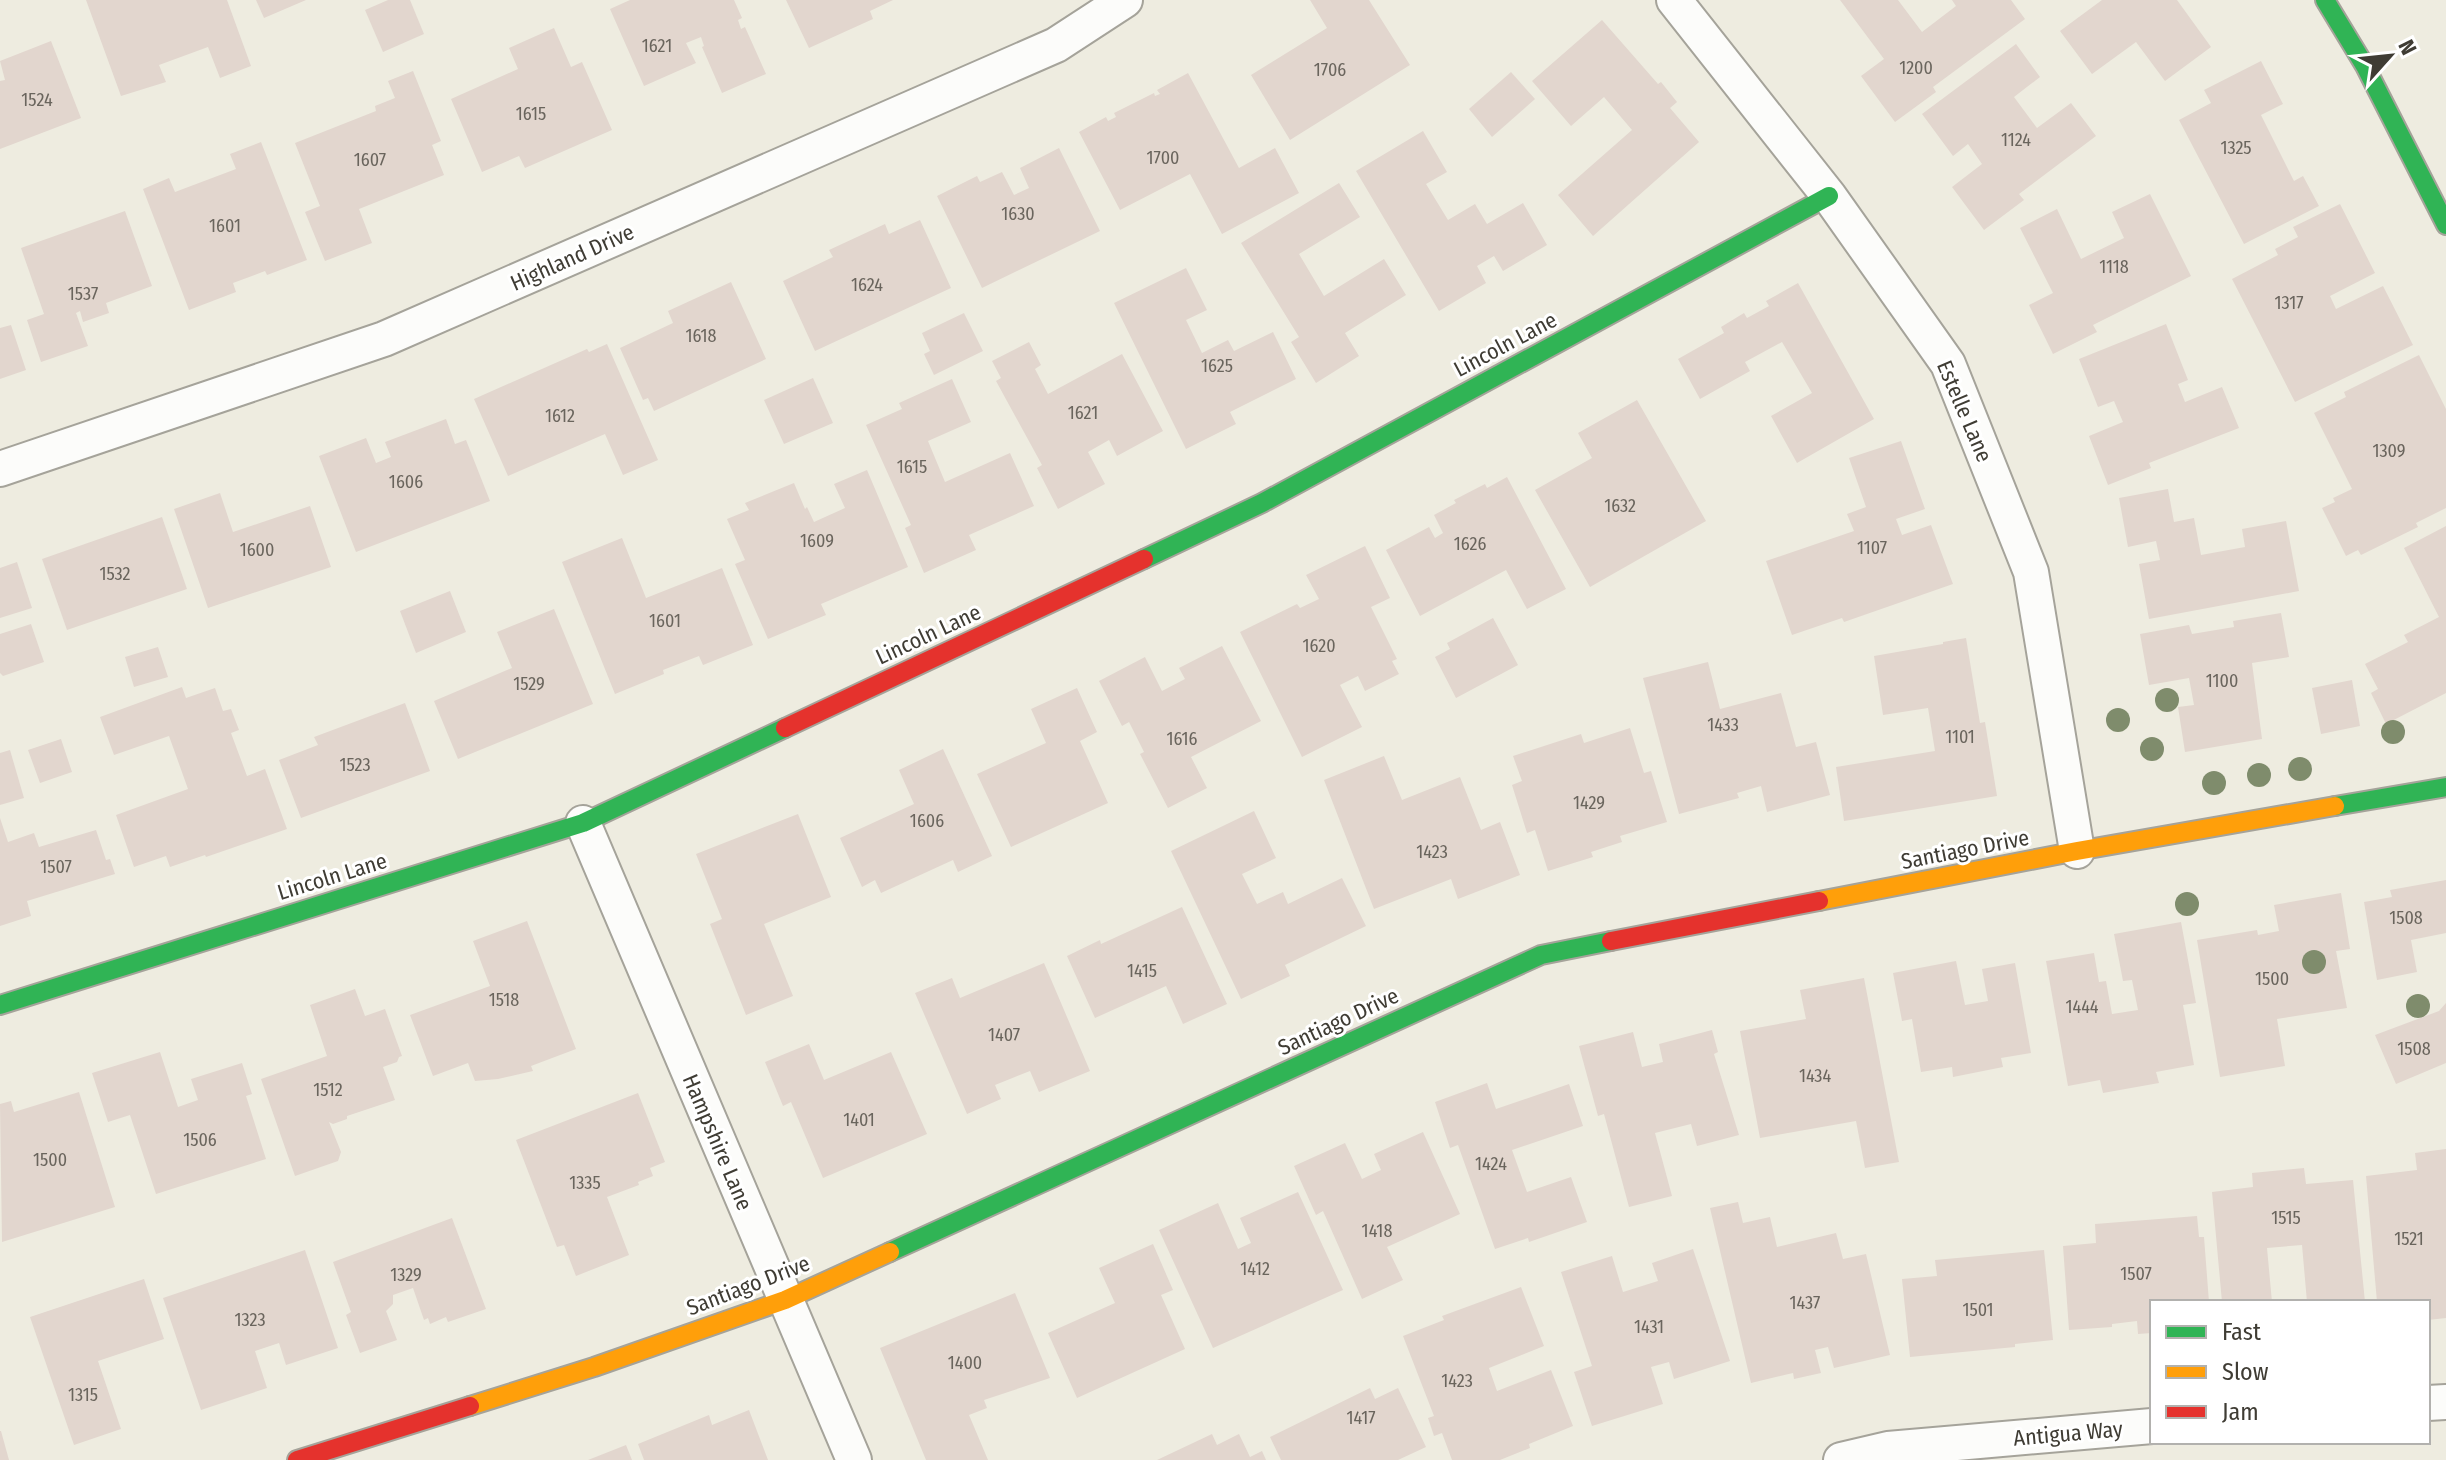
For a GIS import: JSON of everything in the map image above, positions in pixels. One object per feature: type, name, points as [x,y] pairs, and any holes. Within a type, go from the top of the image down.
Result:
[{"type":"street","name":"Highland Drive","points":[[0,469],[384,339],[1056,45],[1125,0]]},
{"type":"street","name":"Estelle Lane","points":[[1674,0],[1829,196],[1948,364],[2031,572],[2077,851]]},
{"type":"street","points":[[2325,0],[2365,66],[2446,225]]},
{"type":"street","name":"Lincoln Lane","points":[[0,1005],[583,823],[1262,503],[1829,196]]},
{"type":"street","name":"Santiago Drive","points":[[297,1460],[594,1367],[785,1300],[1541,955],[2077,851],[2446,787]]},
{"type":"street","name":"Hampshire Lane","points":[[583,823],[854,1460]]},
{"type":"street","name":"Antigua Way","points":[[1841,1460],[1888,1449],[2150,1426]]},
{"type":"building","points":[[86,0],[227,0],[251,66],[220,78],[208,47],[159,65],[166,82],[121,96]]},
{"type":"building","points":[[256,0],[306,0],[264,18]]},
{"type":"building","points":[[388,0],[410,0],[424,34],[383,52],[365,10]]},
{"type":"building","points":[[630,0],[734,0],[742,18],[738,20],[741,29],[745,27],[766,74],[722,93],[702,47],[701,37],[686,43],[696,63],[644,86],[610,9]]},
{"type":"building","points":[[786,0],[893,0],[870,11],[873,19],[809,48]]},
{"type":"building","points":[[1310,0],[1369,0],[1410,65],[1290,140],[1251,75],[1327,28]]},
{"type":"building","points":[[1840,0],[1898,0],[1922,32],[1956,6],[1952,0],[2011,0],[2025,19],[1933,87],[1936,92],[1895,122],[1861,76],[1884,59]]},
{"type":"building","points":[[2102,0],[2177,0],[2211,47],[2165,81],[2136,42],[2092,74],[2060,31]]},
{"type":"building","points":[[1602,20],[1677,102],[1670,108],[1699,142],[1593,236],[1558,195],[1632,130],[1604,97],[1571,126],[1532,81]]},
{"type":"building","points":[[554,28],[571,67],[582,62],[612,130],[525,168],[519,156],[482,172],[451,99],[518,69],[509,48]]},
{"type":"building","points":[[51,41],[81,118],[0,149],[0,81],[5,80],[0,61]]},
{"type":"building","points":[[2016,44],[2040,77],[2014,97],[2037,128],[2071,103],[2096,136],[2019,194],[2024,200],[1984,230],[1952,187],[1982,164],[1968,144],[1953,156],[1922,114]]},
{"type":"building","points":[[2261,61],[2283,104],[2261,115],[2294,181],[2303,176],[2319,206],[2244,244],[2179,120],[2211,103],[2204,90]]},
{"type":"building","points":[[413,71],[441,141],[432,145],[444,175],[359,209],[372,243],[325,261],[305,212],[320,206],[295,143],[376,111],[375,106],[395,98],[388,81]]},
{"type":"building","points":[[1511,72],[1535,99],[1492,137],[1469,109]]},
{"type":"building","points":[[1188,73],[1239,168],[1275,148],[1299,193],[1222,234],[1190,174],[1120,210],[1079,132],[1106,117],[1108,121],[1116,117],[1114,113],[1154,93],[1155,96],[1160,94],[1157,90]]},
{"type":"building","points":[[1423,131],[1447,172],[1426,184],[1448,220],[1475,204],[1487,224],[1523,203],[1547,245],[1503,271],[1494,256],[1477,266],[1486,283],[1439,311],[1356,171]]},
{"type":"building","points":[[261,142],[307,260],[267,275],[265,271],[233,283],[236,292],[189,310],[143,189],[169,178],[175,192],[236,169],[230,154]]},
{"type":"building","points":[[1059,148],[1100,231],[982,288],[937,196],[977,176],[980,182],[1002,172],[1014,195],[1029,188],[1020,168]]},
{"type":"building","points":[[1339,183],[1360,217],[1299,254],[1324,296],[1384,259],[1406,295],[1345,333],[1359,356],[1316,383],[1291,342],[1299,337],[1241,243]]},
{"type":"building","points":[[2150,194],[2191,276],[2093,325],[2097,332],[2053,354],[2029,305],[2053,293],[2020,228],[2057,209],[2081,259],[2124,238],[2112,212]]},
{"type":"building","points":[[2340,204],[2375,273],[2330,296],[2336,309],[2383,286],[2413,345],[2295,402],[2232,279],[2278,255],[2275,249],[2298,237],[2293,227]]},
{"type":"building","points":[[125,211],[152,286],[106,303],[109,313],[83,322],[80,311],[76,313],[88,346],[41,362],[27,320],[44,314],[21,248]]},
{"type":"building","points":[[920,220],[951,288],[815,351],[783,281],[833,257],[829,250],[885,224],[889,234]]},
{"type":"building","points":[[1186,268],[1207,310],[1186,320],[1202,353],[1228,340],[1234,351],[1273,332],[1296,379],[1230,412],[1236,424],[1186,449],[1114,303]]},
{"type":"building","points":[[731,282],[766,359],[654,411],[648,398],[643,400],[620,348],[673,323],[668,311]]},
{"type":"building","points":[[1798,283],[1874,419],[1797,463],[1771,416],[1812,393],[1782,342],[1745,362],[1750,371],[1700,399],[1678,359],[1724,333],[1721,327],[1744,313],[1747,318],[1769,306],[1766,301]]},
{"type":"building","points":[[964,313],[983,351],[934,375],[924,354],[930,351],[922,333]]},
{"type":"building","points":[[2166,324],[2188,380],[2178,384],[2185,402],[2222,387],[2239,428],[2149,463],[2151,468],[2108,485],[2089,436],[2123,422],[2114,401],[2098,407],[2079,359]]},
{"type":"building","points":[[11,325],[26,370],[0,379],[0,328]]},
{"type":"building","points":[[1029,342],[1041,365],[1035,369],[1048,394],[1122,354],[1163,431],[1117,456],[1109,440],[1088,452],[1105,484],[1058,509],[1037,468],[1042,465],[996,381],[1001,378],[992,361]]},
{"type":"building","points":[[607,344],[658,460],[623,475],[605,434],[508,476],[474,399],[587,349],[589,352]]},
{"type":"building","points":[[2419,355],[2446,409],[2446,508],[2416,523],[2418,527],[2361,555],[2358,550],[2346,556],[2322,508],[2335,502],[2333,498],[2352,489],[2314,413],[2346,397],[2344,392]]},
{"type":"building","points":[[813,378],[833,423],[784,444],[764,400]]},
{"type":"building","points":[[952,379],[971,422],[928,441],[945,482],[1010,453],[1034,506],[969,535],[976,550],[924,573],[905,528],[911,525],[866,425],[902,409],[899,403]]},
{"type":"building","points":[[1637,400],[1706,521],[1590,587],[1535,490],[1592,458],[1578,433]]},
{"type":"building","points":[[446,419],[455,444],[466,440],[490,501],[356,552],[319,456],[366,438],[376,463],[391,457],[385,442]]},
{"type":"building","points":[[1901,441],[1925,509],[1896,519],[1902,535],[1931,525],[1953,584],[1844,622],[1842,618],[1792,635],[1766,561],[1854,531],[1847,514],[1866,507],[1849,458]]},
{"type":"building","points":[[867,470],[908,567],[821,604],[826,615],[768,639],[735,564],[745,560],[727,519],[749,510],[745,503],[794,483],[814,522],[845,508],[834,484]]},
{"type":"building","points":[[1507,477],[1566,589],[1527,609],[1506,570],[1420,616],[1386,550],[1429,527],[1435,538],[1443,533],[1434,515],[1456,503],[1454,500]]},
{"type":"building","points":[[2168,489],[2174,522],[2194,518],[2201,555],[2245,547],[2242,529],[2286,521],[2299,591],[2149,619],[2139,564],[2160,560],[2156,541],[2128,547],[2119,498]]},
{"type":"building","points":[[220,493],[233,532],[310,506],[331,567],[208,608],[174,509]]},
{"type":"building","points":[[162,517],[187,589],[67,630],[42,559]]},
{"type":"building","points":[[2446,526],[2446,693],[2386,724],[2371,693],[2378,689],[2365,664],[2408,642],[2404,635],[2439,617],[2404,548]]},
{"type":"building","points":[[622,538],[646,598],[722,568],[753,645],[703,665],[699,656],[615,694],[562,562]]},
{"type":"building","points":[[1365,546],[1390,598],[1371,607],[1397,659],[1392,661],[1399,674],[1365,691],[1358,676],[1340,685],[1362,727],[1302,757],[1240,632],[1297,604],[1300,608],[1319,599],[1306,575]]},
{"type":"building","points":[[17,562],[32,608],[0,618],[0,568]]},
{"type":"building","points":[[450,591],[466,632],[416,653],[400,611]]},
{"type":"building","points":[[554,609],[593,704],[458,759],[434,701],[512,668],[497,632]]},
{"type":"building","points":[[2281,613],[2289,657],[2252,663],[2262,739],[2185,752],[2178,707],[2194,705],[2189,678],[2149,685],[2140,634],[2189,625],[2192,634],[2234,627],[2233,621]]},
{"type":"building","points":[[1493,618],[1518,665],[1456,698],[1435,657],[1450,649],[1447,643]]},
{"type":"building","points":[[31,624],[44,662],[3,676],[0,673],[0,634]]},
{"type":"building","points":[[1966,638],[1980,723],[1985,722],[1997,796],[1844,821],[1836,767],[1935,751],[1928,708],[1883,715],[1874,656]]},
{"type":"building","points":[[1222,646],[1261,721],[1191,757],[1207,788],[1168,808],[1140,754],[1144,752],[1129,722],[1122,726],[1099,681],[1145,657],[1162,691],[1185,679],[1179,668]]},
{"type":"building","points":[[158,647],[168,677],[134,687],[125,657]]},
{"type":"building","points":[[1708,662],[1720,709],[1781,693],[1796,747],[1816,742],[1830,795],[1767,812],[1761,786],[1737,793],[1739,798],[1679,814],[1643,678]]},
{"type":"building","points":[[2352,680],[2360,726],[2321,734],[2312,688]]},
{"type":"building","points":[[182,687],[186,698],[215,688],[223,711],[231,709],[239,730],[231,733],[247,776],[265,769],[287,829],[170,867],[166,856],[134,867],[116,815],[188,789],[169,736],[114,755],[100,717]]},
{"type":"building","points":[[1077,688],[1097,732],[1080,741],[1108,803],[1011,847],[977,774],[1046,743],[1031,709]]},
{"type":"building","points":[[405,703],[430,771],[301,818],[279,760],[318,745],[314,737]]},
{"type":"building","points":[[1630,728],[1644,773],[1651,771],[1667,822],[1620,836],[1622,842],[1591,852],[1593,857],[1548,871],[1535,830],[1527,833],[1512,785],[1522,781],[1513,756],[1581,734],[1584,743]]},
{"type":"building","points":[[61,739],[72,772],[40,783],[28,750]]},
{"type":"building","points":[[943,749],[992,856],[958,872],[953,860],[881,893],[875,880],[862,887],[840,838],[914,804],[899,770]]},
{"type":"building","points":[[10,750],[24,798],[0,805],[0,753]]},
{"type":"building","points":[[1384,756],[1402,800],[1460,777],[1481,830],[1500,822],[1520,875],[1458,899],[1451,879],[1374,909],[1324,780]]},
{"type":"building","points":[[1254,811],[1276,858],[1242,874],[1257,904],[1283,892],[1288,904],[1342,878],[1366,926],[1285,965],[1290,976],[1241,999],[1171,851]]},
{"type":"building","points":[[798,814],[831,897],[764,924],[793,996],[746,1015],[710,924],[722,919],[696,854]]},
{"type":"building","points":[[0,818],[8,842],[34,833],[39,847],[96,830],[106,860],[110,859],[115,874],[27,901],[31,916],[0,926]]},
{"type":"building","points":[[2446,880],[2446,933],[2411,940],[2417,972],[2377,980],[2364,902],[2392,897],[2390,890]]},
{"type":"building","points":[[2341,893],[2350,949],[2336,951],[2347,1008],[2277,1019],[2285,1066],[2220,1077],[2197,940],[2257,930],[2258,935],[2279,931],[2274,905]]},
{"type":"building","points":[[1182,907],[1227,1004],[1183,1024],[1166,986],[1095,1018],[1067,956]]},
{"type":"building","points":[[527,921],[576,1049],[531,1066],[533,1071],[498,1079],[475,1081],[468,1063],[433,1076],[410,1015],[490,986],[473,941]]},
{"type":"building","points":[[2181,922],[2196,1003],[2183,1005],[2194,1065],[2156,1072],[2159,1083],[2103,1093],[2100,1080],[2068,1086],[2046,961],[2094,953],[2099,982],[2106,981],[2112,1014],[2138,1010],[2132,980],[2123,981],[2114,934]]},
{"type":"building","points":[[1956,961],[1965,1005],[1988,1001],[1982,969],[2015,963],[2031,1053],[2001,1058],[2003,1067],[1953,1077],[1952,1067],[1921,1072],[1912,1019],[1902,1021],[1893,973]]},
{"type":"building","points":[[1044,963],[1090,1071],[1039,1092],[1030,1071],[995,1085],[1001,1099],[967,1114],[915,993],[952,978],[960,998]]},
{"type":"building","points":[[1864,978],[1899,1162],[1865,1168],[1856,1121],[1760,1138],[1740,1031],[1806,1019],[1800,990]]},
{"type":"building","points":[[355,989],[365,1016],[385,1009],[402,1056],[397,1062],[383,1067],[395,1100],[347,1116],[347,1119],[333,1124],[329,1122],[341,1152],[338,1161],[295,1176],[261,1079],[327,1056],[310,1005]]},
{"type":"building","points":[[2446,1003],[2446,1063],[2396,1084],[2375,1035],[2439,1011]]},
{"type":"building","points":[[1712,1030],[1718,1052],[1714,1054],[1739,1135],[1697,1146],[1691,1124],[1655,1133],[1672,1196],[1629,1207],[1604,1114],[1598,1116],[1579,1046],[1633,1032],[1642,1067],[1663,1062],[1659,1044]]},
{"type":"building","points":[[809,1044],[824,1080],[891,1052],[927,1134],[823,1178],[791,1102],[783,1106],[765,1062]]},
{"type":"building","points":[[160,1052],[178,1107],[198,1100],[191,1079],[242,1063],[252,1094],[246,1096],[266,1159],[156,1194],[130,1115],[108,1122],[92,1073]]},
{"type":"building","points":[[1487,1083],[1496,1109],[1569,1084],[1583,1126],[1512,1150],[1527,1192],[1571,1177],[1587,1222],[1529,1242],[1528,1238],[1495,1249],[1458,1145],[1450,1148],[1435,1102]]},
{"type":"building","points":[[79,1092],[115,1207],[2,1242],[0,1104],[11,1101],[14,1112]]},
{"type":"building","points":[[638,1093],[665,1162],[650,1168],[653,1176],[638,1182],[639,1185],[607,1197],[629,1255],[576,1276],[564,1245],[557,1247],[516,1140]]},
{"type":"building","points":[[1423,1132],[1460,1214],[1387,1247],[1403,1280],[1362,1299],[1323,1211],[1316,1215],[1294,1166],[1345,1143],[1362,1179],[1381,1170],[1374,1154]]},
{"type":"building","points":[[2446,1149],[2446,1318],[2430,1320],[2430,1300],[2377,1300],[2366,1176],[2417,1170],[2415,1153]]},
{"type":"building","points":[[2304,1168],[2306,1184],[2353,1180],[2365,1300],[2307,1300],[2302,1245],[2267,1248],[2272,1300],[2222,1300],[2212,1192],[2253,1187],[2252,1173]]},
{"type":"building","points":[[1298,1192],[1343,1290],[1213,1348],[1159,1230],[1218,1203],[1238,1249],[1251,1243],[1240,1218]]},
{"type":"building","points":[[1738,1202],[1743,1223],[1770,1217],[1777,1247],[1836,1233],[1843,1259],[1866,1254],[1890,1355],[1834,1368],[1828,1347],[1815,1350],[1821,1373],[1794,1379],[1793,1373],[1751,1383],[1710,1208]]},
{"type":"building","points":[[2197,1216],[2199,1237],[2204,1237],[2209,1300],[2150,1300],[2150,1333],[2138,1334],[2137,1321],[2112,1324],[2112,1327],[2069,1330],[2063,1246],[2096,1243],[2095,1224]]},
{"type":"building","points":[[452,1218],[486,1309],[448,1322],[446,1317],[430,1324],[428,1318],[424,1320],[413,1288],[393,1295],[393,1304],[386,1311],[397,1340],[360,1353],[346,1315],[351,1312],[333,1262]]},
{"type":"building","points":[[1153,1244],[1173,1290],[1161,1295],[1185,1349],[1077,1398],[1048,1333],[1115,1303],[1099,1268]]},
{"type":"building","points":[[1693,1249],[1730,1361],[1674,1379],[1669,1362],[1651,1367],[1663,1404],[1592,1426],[1574,1372],[1592,1366],[1561,1272],[1612,1256],[1623,1292],[1658,1281],[1652,1263]]},
{"type":"building","points":[[305,1250],[338,1348],[286,1365],[279,1343],[255,1351],[267,1388],[201,1410],[163,1298]]},
{"type":"building","points":[[2044,1250],[2053,1340],[2015,1344],[2015,1347],[1910,1357],[1902,1279],[1937,1276],[1935,1260]]},
{"type":"building","points":[[144,1279],[164,1339],[98,1361],[121,1429],[74,1445],[30,1317]]},
{"type":"building","points":[[1521,1287],[1544,1346],[1489,1368],[1497,1391],[1551,1370],[1573,1426],[1500,1460],[1452,1460],[1442,1433],[1434,1436],[1428,1418],[1434,1416],[1403,1336],[1444,1320],[1442,1316]]},
{"type":"building","points":[[1015,1293],[1050,1378],[984,1400],[987,1408],[969,1415],[988,1460],[926,1460],[880,1348]]},
{"type":"building","points":[[1370,1388],[1375,1399],[1398,1388],[1426,1447],[1398,1460],[1281,1460],[1270,1437]]},
{"type":"building","points":[[749,1410],[768,1460],[644,1460],[638,1444],[709,1415],[712,1425]]},
{"type":"building","points":[[1,1431],[9,1460],[0,1460]]},
{"type":"building","points":[[1212,1434],[1217,1445],[1239,1434],[1250,1457],[1262,1451],[1266,1460],[1157,1460]]},
{"type":"building","points":[[626,1445],[632,1460],[588,1460]]},
{"type":"traffic: fast","points":[[2325,0],[2365,66],[2446,225]]},
{"type":"traffic: fast","points":[[1144,559],[1262,503],[1829,196]]},
{"type":"traffic: fast","points":[[0,1005],[583,823],[785,728]]},
{"type":"traffic: fast","points":[[2335,806],[2446,787]]},
{"type":"traffic: fast","points":[[890,1252],[1541,955],[1611,941]]},
{"type":"traffic: slow","points":[[1819,901],[2077,851],[2335,806]]},
{"type":"traffic: slow","points":[[470,1406],[594,1367],[785,1300],[890,1252]]},
{"type":"traffic: jam","points":[[785,728],[1144,559]]},
{"type":"traffic: jam","points":[[1611,941],[1819,901]]},
{"type":"traffic: jam","points":[[297,1460],[470,1406]]}]
